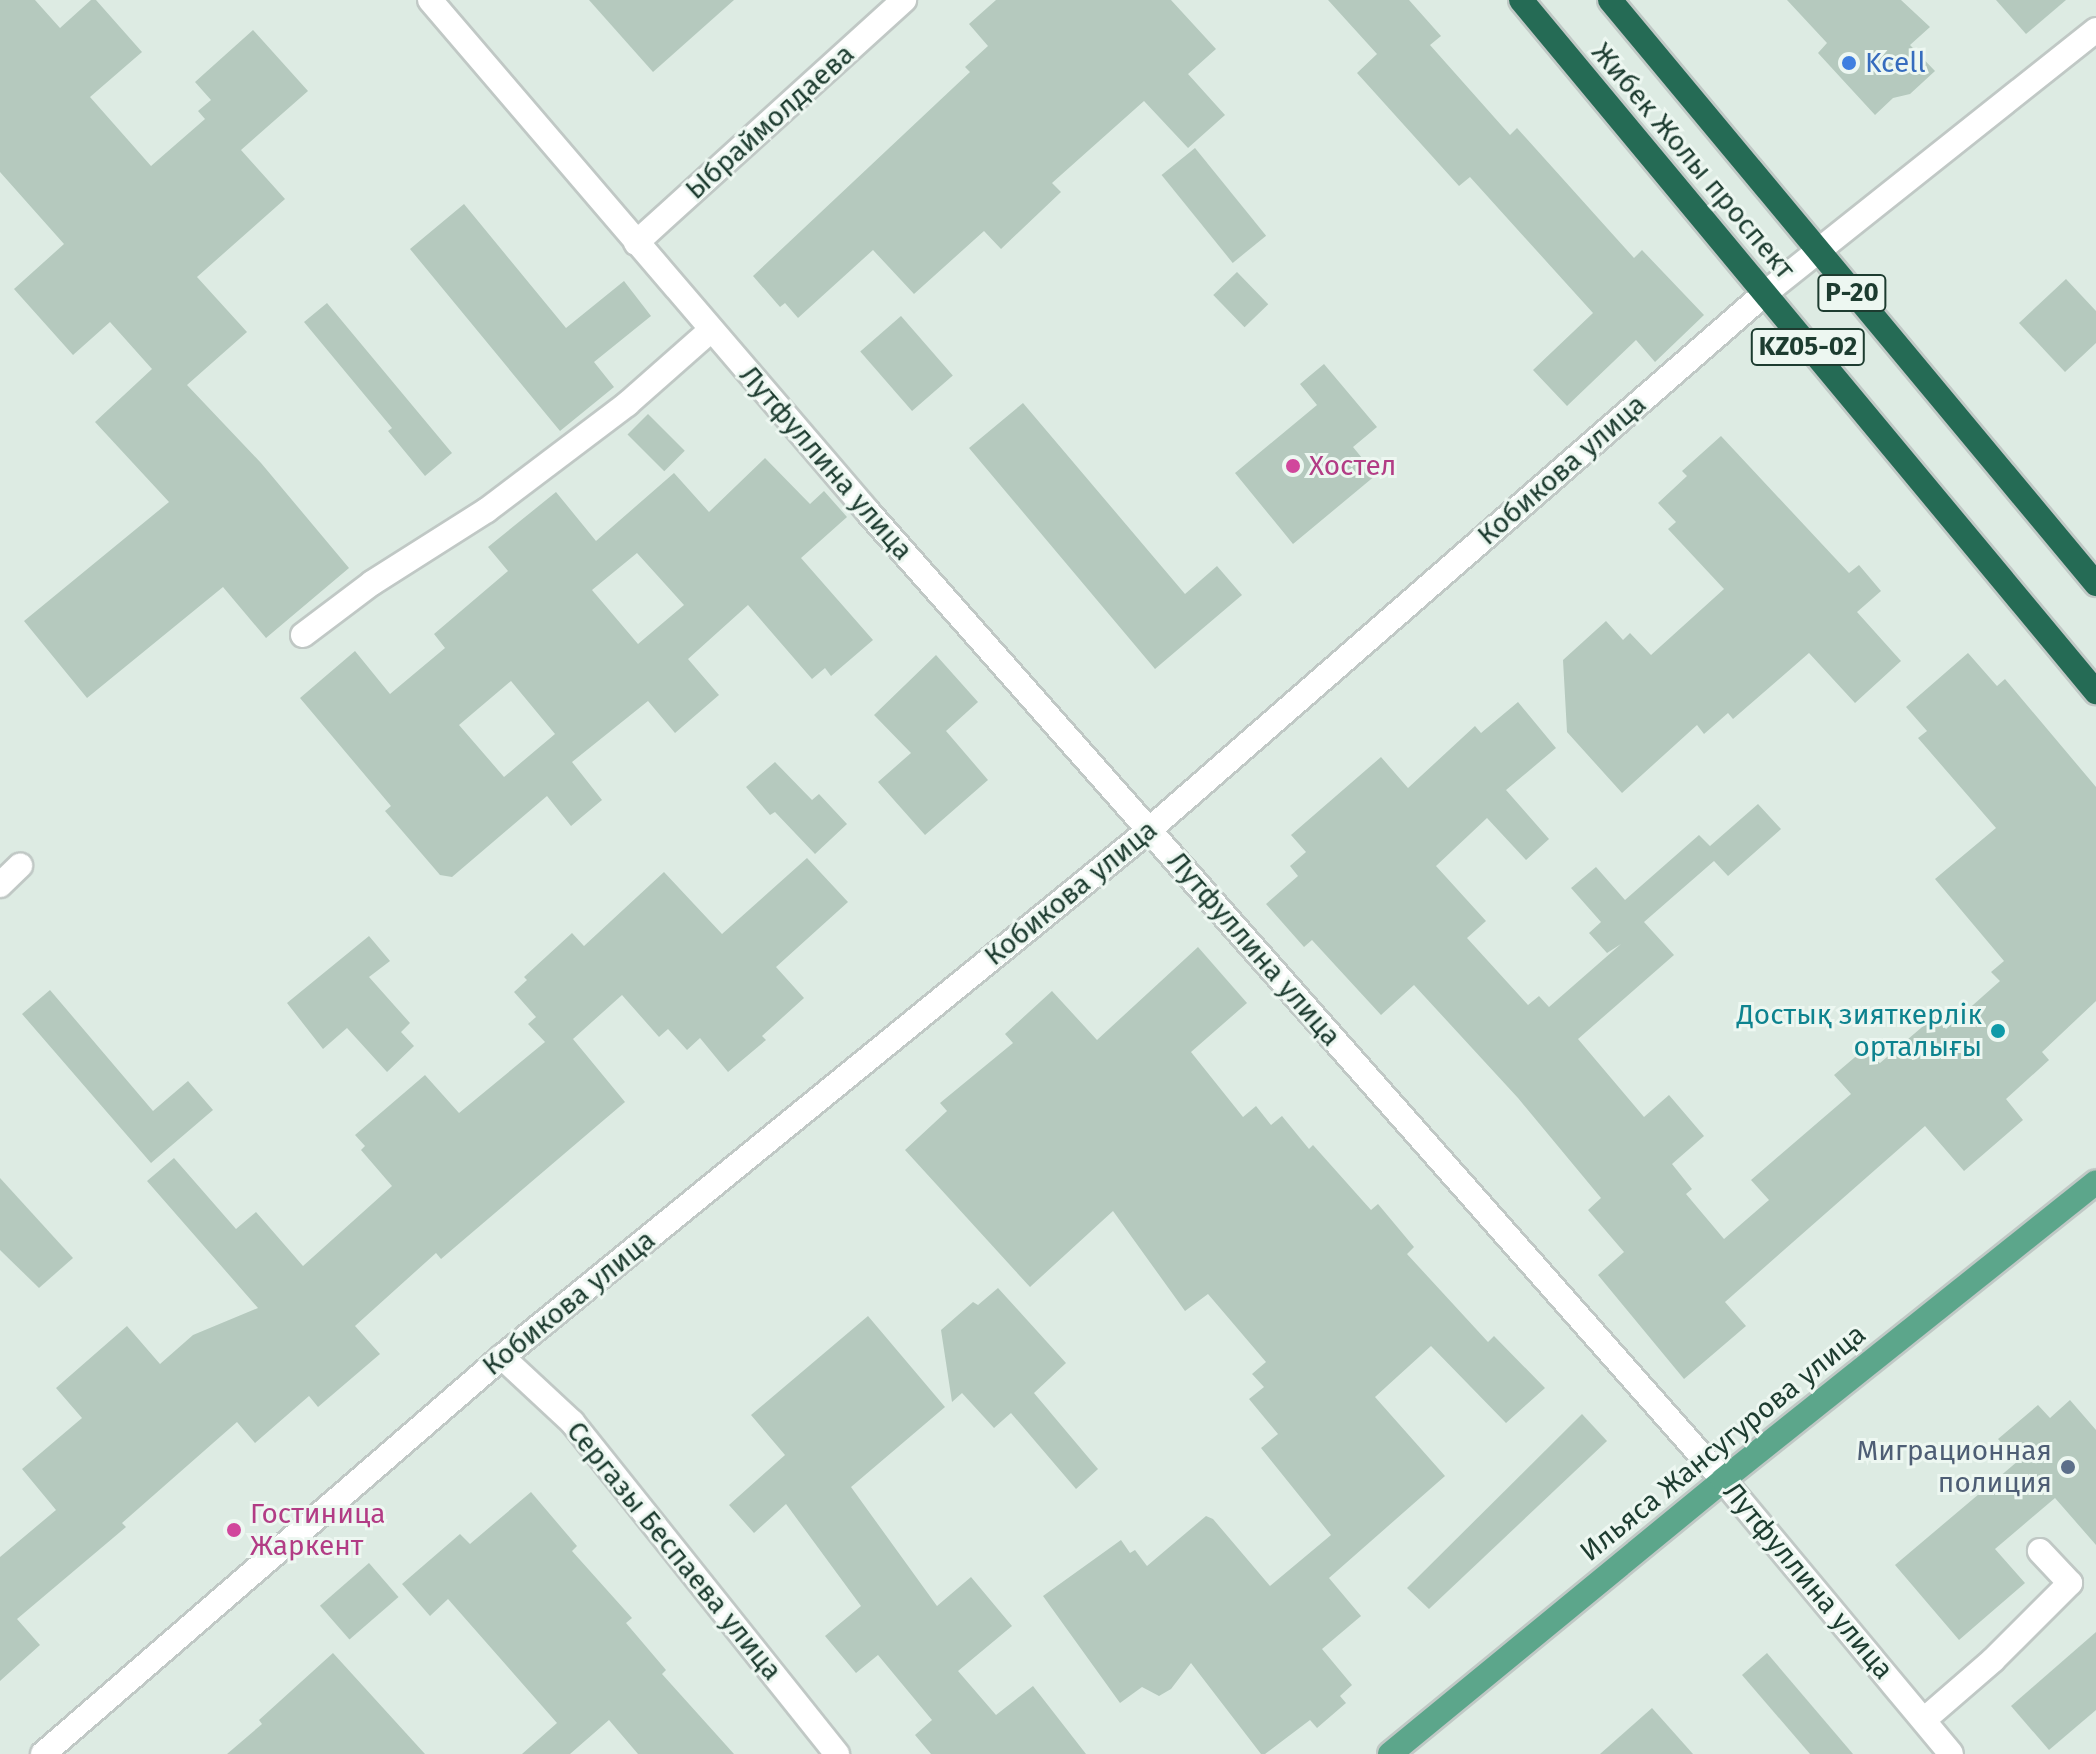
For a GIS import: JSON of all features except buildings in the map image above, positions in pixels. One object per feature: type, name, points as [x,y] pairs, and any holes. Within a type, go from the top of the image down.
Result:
[{"type":"highway","name":"Жибек Жолы проспект","points":[[1521,0],[2096,692]]},
{"type":"highway","name":"Жибек Жолы проспект","points":[[1610,0],[2096,584]]},
{"type":"main road","name":"Ильяса Жансугурова улица","points":[[1390,1754],[1723,1480],[2096,1182]]},
{"type":"street","name":"Лутфуллина улица","points":[[430,0],[711,330],[1723,1480],[1925,1719],[1951,1754]]},
{"type":"street","name":"Ыбраймолдаева","points":[[636,243],[904,0]]},
{"type":"street","name":"Кобикова улица","points":[[43,1754],[502,1357],[1149,830],[1764,294],[2096,30]]},
{"type":"street","points":[[303,635],[372,583],[487,510],[627,404],[711,330]]},
{"type":"street","points":[[0,885],[20,866]]},
{"type":"street","name":"Сергазы Беспаева улица","points":[[502,1357],[572,1422],[837,1754]]},
{"type":"street","points":[[1925,1719],[1993,1660],[2070,1583],[2040,1551]]},
{"type":"place","name":"Kcell","points":[[1849,63]]},
{"type":"place","name":"Хостел","points":[[1293,466]]},
{"type":"place","name":"Достық зияткерлік орталығы","points":[[1998,1031]]},
{"type":"place","name":"Миграционная полиция","points":[[2068,1467]]},
{"type":"place","name":"Гостиница Жаркент","points":[[234,1530]]}]
